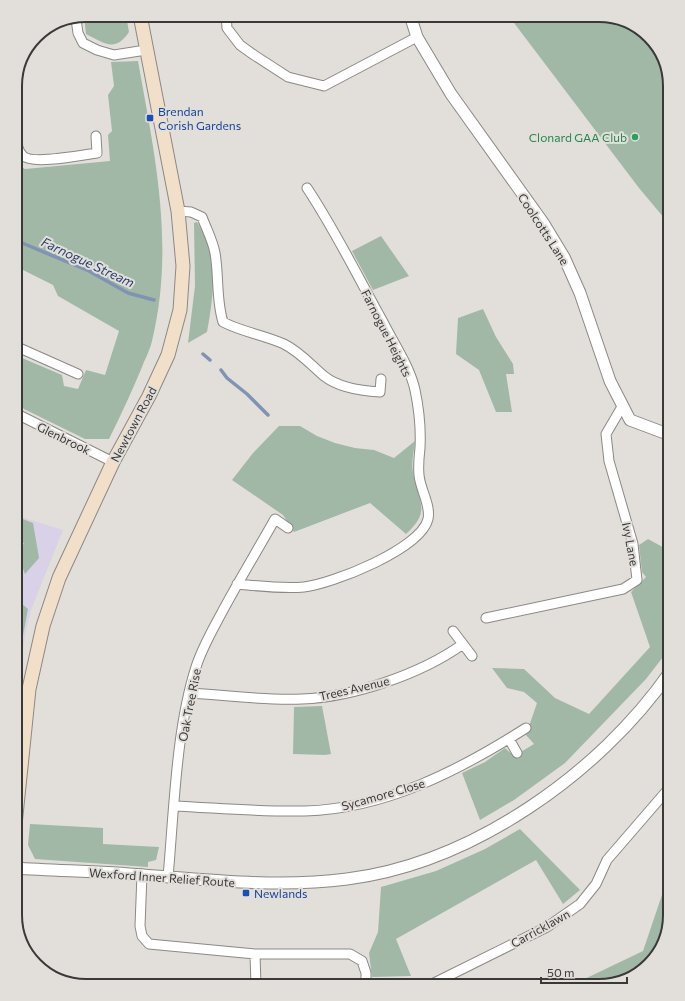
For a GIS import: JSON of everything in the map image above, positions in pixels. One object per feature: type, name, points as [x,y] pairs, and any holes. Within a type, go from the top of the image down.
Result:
[{"type":"main road","name":"Newtown Road","points":[[22,757],[29,689],[44,626],[60,578],[113,462],[149,396],[168,355],[180,310],[183,266],[178,211],[141,22]]},
{"type":"street","points":[[227,22],[227,28],[240,45],[254,56],[288,77],[324,86],[417,37]]},
{"type":"street","name":"Coolcotts Lane","points":[[412,22],[417,37],[451,94],[544,224],[564,257],[580,293],[610,381],[630,420],[663,432]]},
{"type":"street","points":[[77,23],[78,33],[82,43],[97,50],[114,55],[146,50]]},
{"type":"street","points":[[22,155],[33,161],[97,153],[96,136]]},
{"type":"street","name":"Farnogue Heights","points":[[237,584],[293,587],[305,586],[338,577],[377,562],[398,550],[422,530],[428,519],[427,505],[419,477],[418,461],[420,421],[415,389],[405,365],[363,286],[320,207],[307,188]]},
{"type":"street","points":[[178,211],[191,212],[202,217],[208,231],[215,250],[219,282],[219,310],[223,322],[283,344],[308,360],[329,380],[358,390],[380,392],[382,379]]},
{"type":"street","points":[[22,349],[78,374]]},
{"type":"street","name":"Ivy Lane","points":[[486,618],[623,589],[637,580],[633,544],[609,461],[606,434],[623,405]]},
{"type":"street","name":"Glenbrook","points":[[22,416],[113,462]]},
{"type":"street","name":"Oak Tree Rise","points":[[168,877],[181,741],[189,693],[198,661],[237,584],[275,519],[288,528]]},
{"type":"street","points":[[453,631],[472,656]]},
{"type":"street","name":"Trees Avenue","points":[[189,693],[302,700],[336,695],[394,679],[442,657],[463,644]]},
{"type":"street","name":"Wexford Inner Relief Route","points":[[22,868],[142,874],[168,877],[288,884],[345,879],[398,869],[448,850],[497,827],[554,790],[580,769],[652,698],[663,682]]},
{"type":"street","name":"Sycamore Close","points":[[174,806],[305,811],[355,805],[389,795],[440,776],[470,762],[526,728]]},
{"type":"street","points":[[509,739],[518,753]]},
{"type":"street","name":"Carricklawn","points":[[442,979],[546,926],[580,904],[596,884],[607,860],[663,795]]},
{"type":"street","points":[[142,874],[140,926],[142,936],[149,944],[256,954],[350,954],[362,961],[366,973],[366,979]]},
{"type":"street","points":[[256,954],[256,979]]},
{"type":"shaded area","points":[[22,517],[63,530],[31,610],[22,657]]},
{"type":"green space","points":[[85,22],[86,22],[127,22],[129,32],[119,42],[114,44],[104,43],[86,34]]},
{"type":"green space","name":"Clonard GAA Club","points":[[513,22],[603,22],[615,24],[638,35],[650,47],[661,70],[663,86],[663,217],[639,188]]},
{"type":"green space","points":[[138,61],[151,131],[160,201],[162,271],[159,306],[152,341],[130,394],[109,439],[85,439],[24,409],[22,406],[22,358],[62,375],[64,386],[78,389],[86,370],[105,375],[119,331],[58,296],[53,285],[22,270],[22,167],[25,169],[110,161],[108,135],[112,131],[108,95],[114,86],[111,62]]},
{"type":"green space","points":[[197,222],[209,248],[212,262],[213,289],[207,332],[188,343],[195,286],[194,223]]},
{"type":"green space","points":[[381,236],[409,276],[373,290],[352,251]]},
{"type":"green space","points":[[483,309],[496,337],[513,364],[514,374],[506,374],[512,412],[496,412],[479,370],[456,354],[458,318]]},
{"type":"green space","points":[[279,426],[300,426],[317,436],[335,443],[355,448],[374,450],[394,458],[415,441],[412,468],[420,498],[421,511],[414,526],[406,534],[370,503],[294,532],[283,515],[232,480],[253,453]]},
{"type":"green space","points":[[22,519],[33,523],[39,558],[25,574],[22,566],[22,547],[24,543],[22,542]]},
{"type":"green space","points":[[648,539],[663,547],[663,657],[646,679],[565,763],[514,800],[480,820],[462,773],[485,762],[505,748],[514,756],[534,744],[526,735],[537,703],[524,692],[507,688],[492,668],[524,669],[555,698],[589,714],[650,647],[631,592],[646,577],[642,572],[639,545]]},
{"type":"green space","points":[[22,604],[28,609],[22,640]]},
{"type":"green space","points":[[322,706],[331,754],[293,754],[294,707]]},
{"type":"green space","points":[[30,824],[103,828],[103,844],[159,847],[156,860],[148,862],[148,867],[35,859],[28,845]]},
{"type":"green space","points":[[520,829],[580,890],[563,904],[536,860],[396,939],[411,976],[372,977],[369,953],[378,932],[381,887],[436,871],[485,849]]},
{"type":"green space","points":[[663,892],[661,931],[650,954],[638,966],[623,974],[615,977],[585,979],[643,951]]},
{"type":"waterway","name":"Farnogue Stream","points":[[22,243],[89,271],[128,293],[154,300]]},
{"type":"waterway","name":"Farnogue Stream","points":[[203,354],[210,360]]},
{"type":"waterway","name":"Farnogue Stream","points":[[221,370],[227,378],[247,394],[268,415]]},
{"type":"place","name":"Brendan Corish Gardens","points":[[150,118]]},
{"type":"place","name":"Clonard GAA Club","points":[[635,137]]},
{"type":"place","name":"Newlands","points":[[246,893]]}]
